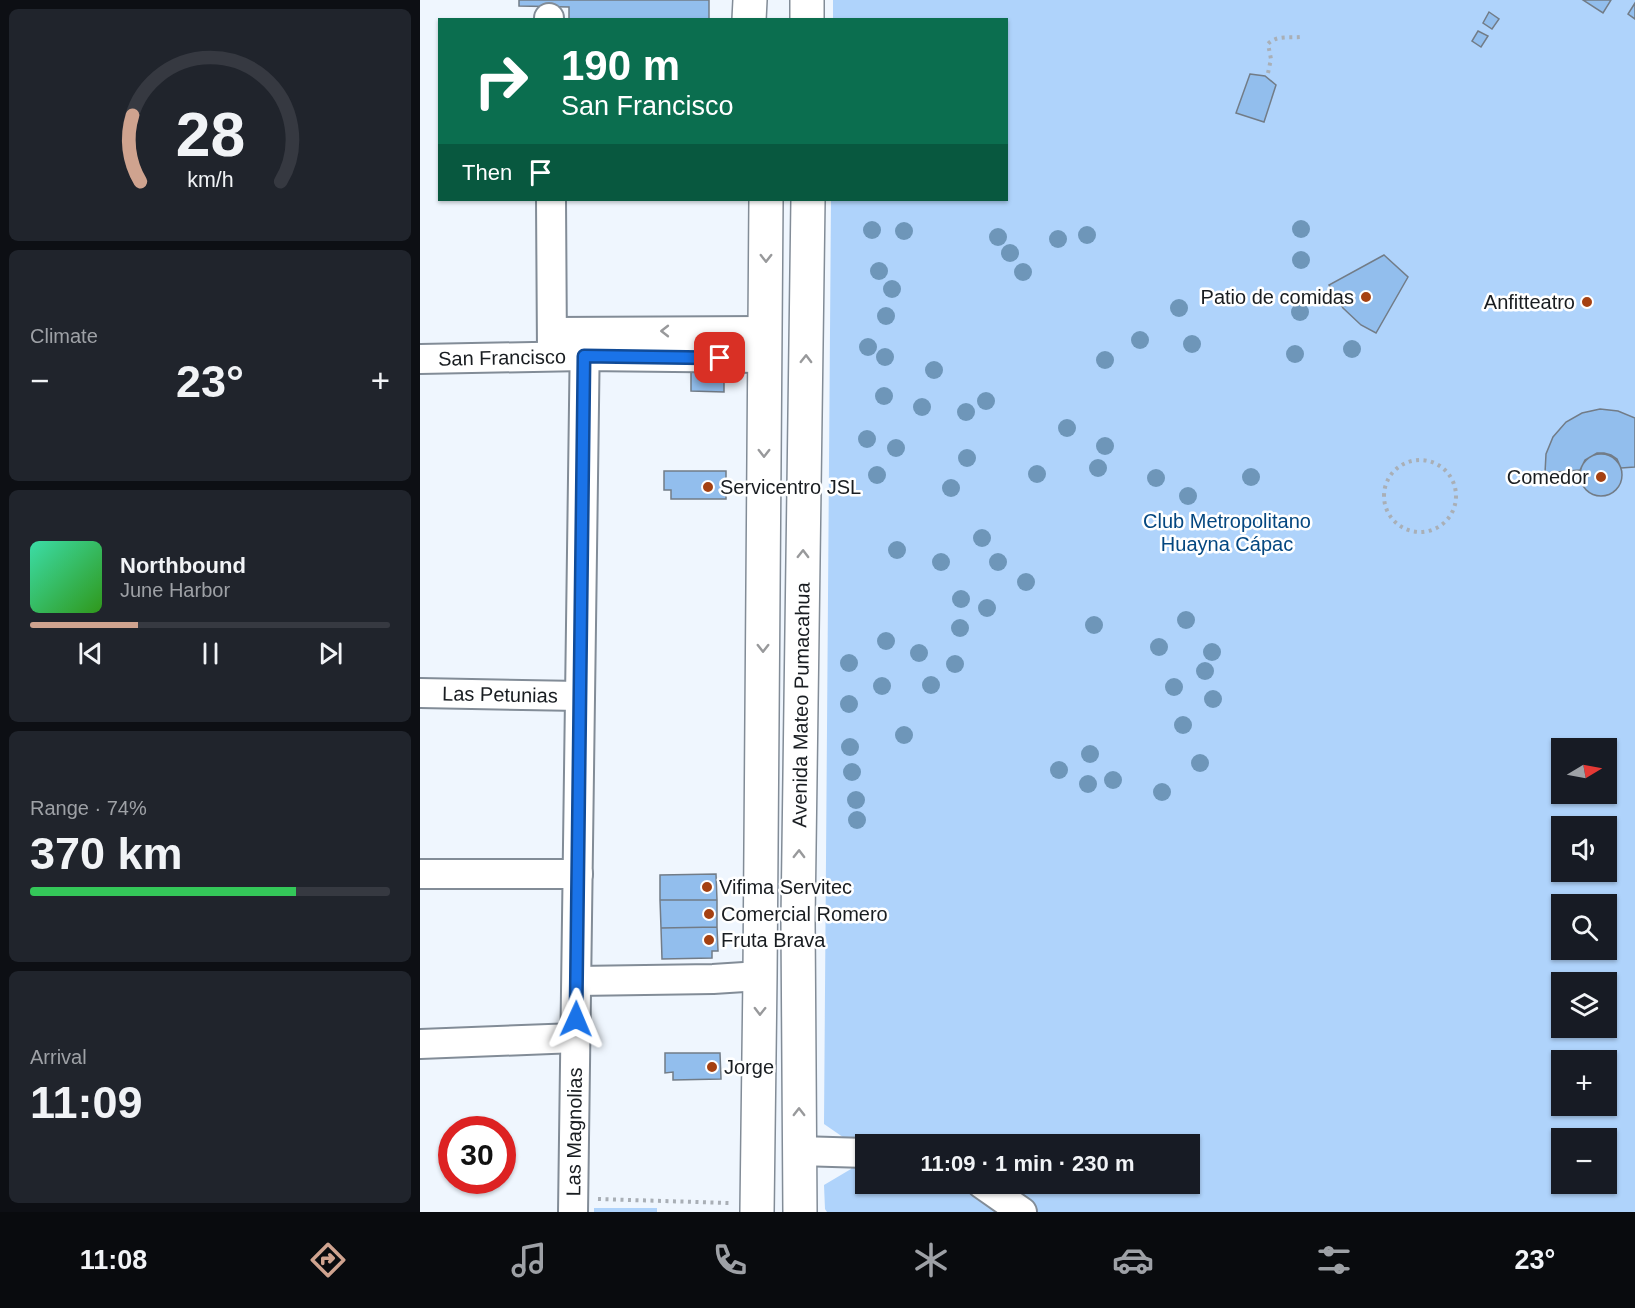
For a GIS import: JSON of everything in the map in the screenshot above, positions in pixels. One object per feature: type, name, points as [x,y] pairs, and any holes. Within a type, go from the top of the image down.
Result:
[{"type":"main road","points":[[749,18],[750,0]]},
{"type":"main road","points":[[767,0],[767,18]]},
{"type":"main road","points":[[807,0],[807,18]]},
{"type":"main road","name":"Avenida Mateo Pumacahua","points":[[757,1208],[766,201]]},
{"type":"main road","name":"Avenida Mateo Pumacahua","points":[[800,1212],[798,920],[807,201]]},
{"type":"street","points":[[551,201],[552,344]]},
{"type":"street","name":"San Francisco","points":[[420,359],[552,344],[765,344]]},
{"type":"street","name":"Las Magnolias","points":[[574,1205],[584,344]]},
{"type":"street","name":"Las Petunias","points":[[420,693],[580,696]]},
{"type":"street","points":[[420,873],[578,874]]},
{"type":"street","points":[[577,981],[760,976]]},
{"type":"street","points":[[420,1044],[576,1038]]},
{"type":"street","points":[[799,1151],[855,1153]]},
{"type":"street","points":[[996,1194],[1022,1212]]},
{"type":"path","points":[[1268,73],[1271,59],[1268,44],[1270,41],[1276,38],[1301,37]]},
{"type":"path","points":[[1424,460],[1439,466],[1451,478],[1455,489],[1452,513],[1434,530],[1409,531],[1390,517],[1384,505],[1384,492],[1393,472],[1402,465],[1424,460]]},
{"type":"path","points":[[574,1205],[757,1208]]},
{"type":"green space","name":"Club Metropolitano Huayna Cápac","points":[[833,0],[1635,0],[1635,1212],[827,1212],[824,1185],[851,1169],[853,1144],[824,1124],[831,201],[1008,201],[1008,18],[833,18]]},
{"type":"green space","points":[[594,1208],[657,1208],[657,1212],[594,1212]]},
{"type":"building","points":[[519,0],[709,0],[709,18],[569,18],[569,7],[519,6]]},
{"type":"building","points":[[1583,0],[1611,0],[1603,13]]},
{"type":"building","points":[[1635,3],[1635,19],[1628,14]]},
{"type":"building","points":[[1489,12],[1499,19],[1492,29],[1483,23]]},
{"type":"building","points":[[1478,31],[1488,36],[1481,47],[1472,41]]},
{"type":"building","points":[[1250,74],[1265,76],[1276,85],[1264,122],[1236,113]]},
{"type":"building","name":"Patio de comidas","points":[[1384,255],[1408,277],[1376,333],[1361,325],[1343,308],[1329,285]]},
{"type":"building","points":[[691,359],[724,364],[724,392],[691,391]]},
{"type":"building","points":[[1600,409],[1618,411],[1635,418],[1635,467],[1621,468],[1617,459],[1611,455],[1597,453],[1585,460],[1580,470],[1545,473],[1546,454],[1553,437],[1566,422],[1582,413]]},
{"type":"building","name":"Comedor","points":[[1601,454],[1609,455],[1616,460],[1621,467],[1621,483],[1616,490],[1609,495],[1601,496],[1593,495],[1586,490],[1581,483],[1580,475],[1581,467],[1586,460],[1593,455]]},
{"type":"building","points":[[664,471],[726,471],[726,499],[671,499],[671,490],[664,490]]},
{"type":"building","points":[[716,874],[717,900],[660,900],[660,875]]},
{"type":"building","points":[[660,900],[717,900],[717,927],[661,928]]},
{"type":"building","points":[[717,927],[718,951],[712,951],[712,958],[662,959],[661,928]]},
{"type":"building","points":[[665,1053],[720,1053],[721,1079],[673,1080],[673,1072],[665,1073]]},
{"type":"place","name":"Patio de comidas","points":[[1366,297]]},
{"type":"place","name":"Anfitteatro","points":[[1587,302]]},
{"type":"place","name":"Comedor","points":[[1601,477]]},
{"type":"place","name":"Servicentro JSL","points":[[708,487]]},
{"type":"place","name":"Vifima Servitec","points":[[707,887]]},
{"type":"place","name":"Comercial Romero","points":[[709,914]]},
{"type":"place","name":"Fruta Brava","points":[[709,940]]},
{"type":"place","name":"Jorge","points":[[712,1067]]},
{"type":"route","points":[[576,1019],[584,356],[720,358]]}]
